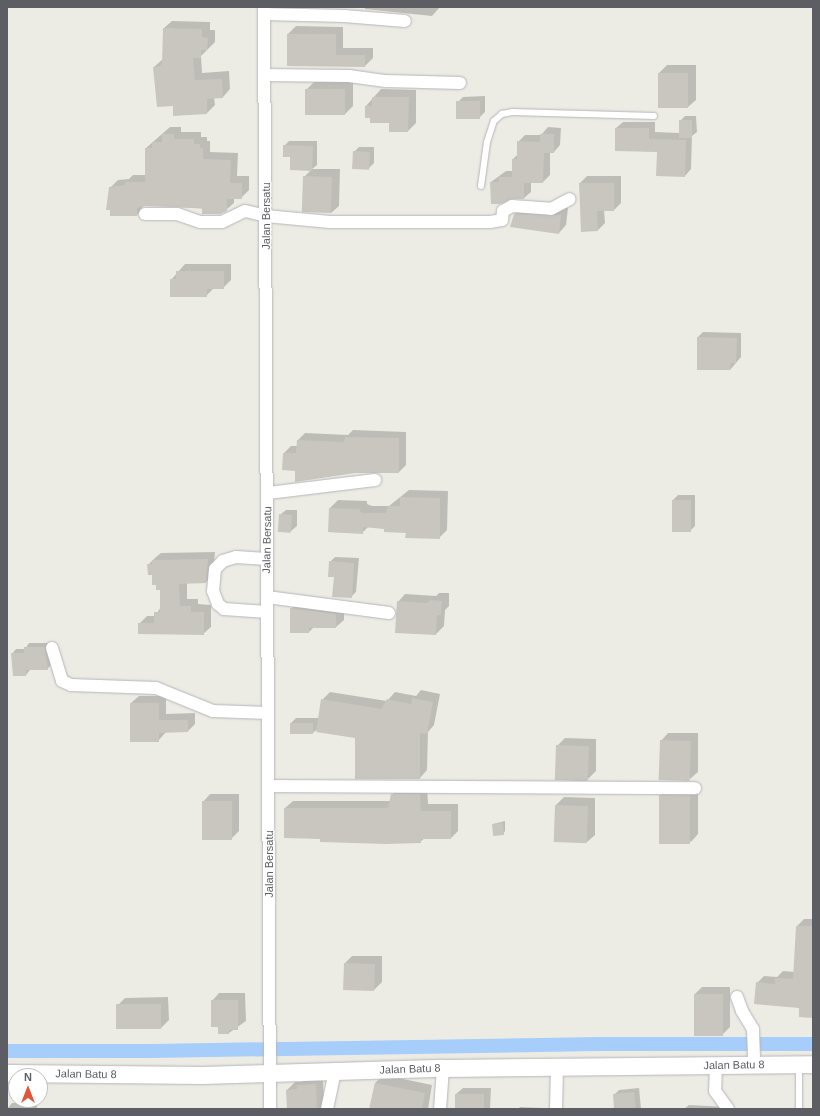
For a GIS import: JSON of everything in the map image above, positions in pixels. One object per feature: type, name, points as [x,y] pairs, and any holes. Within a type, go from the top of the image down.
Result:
[{"type":"street","points":[[264,11],[405,21]]},
{"type":"street","name":"Jalan Bersatu","points":[[264,11],[268,493],[266,559],[269,786],[270,1109]]},
{"type":"street","points":[[265,75],[349,76],[386,81],[460,83]]},
{"type":"street","points":[[145,214],[177,214],[200,222],[222,222],[245,211],[266,216],[330,222],[490,222],[502,220],[503,211],[512,206],[551,208],[570,199]]},
{"type":"street","points":[[268,493],[375,480]]},
{"type":"street","points":[[266,559],[236,557],[223,561],[215,569],[213,591],[218,604],[224,609],[267,612]]},
{"type":"street","points":[[267,596],[389,613]]},
{"type":"street","points":[[52,648],[62,680],[71,685],[156,688],[213,711],[268,713]]},
{"type":"street","points":[[269,786],[694,788]]},
{"type":"street","points":[[737,997],[742,1011],[753,1029],[753,1058]]},
{"type":"street","name":"Jalan Batu 8","points":[[7,1073],[270,1068],[335,1071],[443,1068],[716,1065],[753,1058],[806,1064]]},
{"type":"street","points":[[716,1065],[715,1091],[728,1109]]},
{"type":"street","points":[[556,1109],[557,1067]]},
{"type":"street","points":[[440,1109],[443,1068]]},
{"type":"street","points":[[327,1109],[335,1071]]},
{"type":"lane","points":[[481,186],[487,142],[494,121],[502,114],[512,112],[654,116]]},
{"type":"lane","points":[[799,1109],[806,1064]]},
{"type":"building","points":[[163,28],[202,29],[202,37],[208,38],[207,50],[201,50],[201,58],[193,58],[195,80],[222,79],[223,98],[207,99],[207,114],[173,116],[173,106],[157,107],[153,67],[160,66],[162,63]]},
{"type":"building","points":[[287,34],[336,34],[336,55],[365,55],[365,67],[287,66]]},
{"type":"building","points":[[658,73],[688,73],[688,108],[658,108]]},
{"type":"building","points":[[305,89],[345,89],[345,115],[305,115]]},
{"type":"building","points":[[372,97],[409,97],[408,132],[389,132],[389,123],[370,123],[370,118],[365,118],[365,106],[372,106]]},
{"type":"building","points":[[456,101],[480,101],[480,119],[456,119]]},
{"type":"building","points":[[679,120],[692,120],[692,138],[679,138]]},
{"type":"building","points":[[615,128],[649,128],[649,139],[686,140],[685,177],[656,176],[657,152],[615,151]]},
{"type":"building","points":[[162,134],[174,134],[174,139],[194,139],[194,144],[200,144],[200,148],[203,148],[203,159],[231,160],[230,183],[242,183],[242,199],[227,199],[227,211],[220,214],[202,214],[202,208],[145,206],[137,208],[137,216],[110,216],[110,210],[106,210],[109,187],[125,185],[125,182],[145,182],[145,148],[152,148],[152,142],[162,142]]},
{"type":"building","points":[[540,134],[554,134],[554,153],[544,153],[543,183],[524,183],[524,199],[512,199],[500,204],[491,204],[490,182],[499,182],[499,177],[512,177],[512,159],[517,159],[517,141],[540,142]]},
{"type":"building","points":[[283,145],[313,146],[312,171],[290,170],[290,157],[283,157]]},
{"type":"building","points":[[353,151],[370,152],[369,170],[352,169]]},
{"type":"building","points":[[303,176],[332,177],[331,213],[302,212]]},
{"type":"building","points":[[579,183],[614,183],[614,211],[597,211],[598,231],[581,232]]},
{"type":"building","points":[[514,214],[561,215],[559,234],[510,227]]},
{"type":"building","points":[[176,271],[224,271],[224,289],[207,289],[207,297],[170,297],[170,279],[176,279]]},
{"type":"building","points":[[697,337],[737,338],[736,363],[731,363],[730,370],[697,370]]},
{"type":"building","points":[[345,437],[399,438],[399,473],[355,473],[295,482],[295,471],[282,470],[283,453],[296,453],[297,440],[344,442]]},
{"type":"building","points":[[400,497],[440,498],[440,539],[405,538],[406,533],[384,532],[384,529],[363,527],[363,534],[328,532],[329,508],[360,509],[360,512],[364,513],[386,513],[388,506],[400,506]]},
{"type":"building","points":[[672,500],[691,500],[691,532],[672,532]]},
{"type":"building","points":[[279,514],[292,515],[291,533],[278,532]]},
{"type":"building","points":[[208,559],[206,583],[179,584],[180,606],[191,606],[191,612],[204,612],[204,635],[138,634],[138,623],[154,623],[154,612],[160,612],[160,590],[156,590],[156,585],[152,585],[152,575],[148,575],[147,564],[152,564],[152,560]]},
{"type":"building","points":[[329,561],[354,563],[352,598],[332,597],[334,577],[328,577]]},
{"type":"building","points":[[430,600],[442,601],[441,615],[437,615],[436,635],[395,633],[397,601],[427,603]]},
{"type":"building","points":[[290,608],[336,614],[336,628],[309,628],[309,633],[290,633]]},
{"type":"building","points":[[24,647],[45,647],[48,670],[26,670],[26,676],[13,676],[11,653],[24,653]]},
{"type":"building","points":[[412,698],[433,702],[427,734],[420,733],[420,779],[355,779],[355,738],[316,732],[321,699],[381,709],[387,699],[411,704]]},
{"type":"building","points":[[130,703],[159,703],[159,720],[188,720],[188,732],[159,733],[159,742],[130,742]]},
{"type":"building","points":[[290,723],[313,723],[313,734],[290,734]]},
{"type":"building","points":[[660,740],[691,741],[690,781],[659,780]]},
{"type":"building","points":[[556,745],[589,746],[588,781],[555,780]]},
{"type":"building","points":[[391,794],[420,794],[421,811],[451,811],[451,839],[421,839],[421,843],[386,844],[320,842],[320,839],[284,838],[284,808],[388,808]]},
{"type":"building","points":[[659,795],[690,795],[690,844],[659,844]]},
{"type":"building","points":[[202,801],[232,801],[232,840],[202,840]]},
{"type":"building","points":[[555,805],[588,806],[587,843],[554,842]]},
{"type":"building","points":[[503,823],[504,835],[493,836],[492,824]]},
{"type":"building","points":[[796,926],[813,926],[813,1018],[799,1017],[799,1008],[754,1004],[756,982],[775,984],[775,978],[793,979]]},
{"type":"building","points":[[344,963],[375,964],[374,991],[343,990]]},
{"type":"building","points":[[694,994],[723,994],[723,1036],[694,1036]]},
{"type":"building","points":[[211,1000],[238,1000],[238,1030],[229,1030],[229,1034],[218,1034],[218,1027],[211,1027]]},
{"type":"building","points":[[116,1004],[161,1004],[161,1029],[116,1029]]},
{"type":"building","points":[[375,1083],[425,1093],[422,1109],[369,1109]]},
{"type":"building","points":[[316,1084],[317,1109],[287,1109],[286,1090],[297,1089],[297,1085]]},
{"type":"building","points":[[634,1092],[636,1109],[614,1109],[613,1094]]},
{"type":"building","points":[[455,1094],[484,1094],[484,1109],[455,1109]]},
{"type":"waterway","points":[[7,1051],[152,1051],[600,1044],[813,1044]]}]
